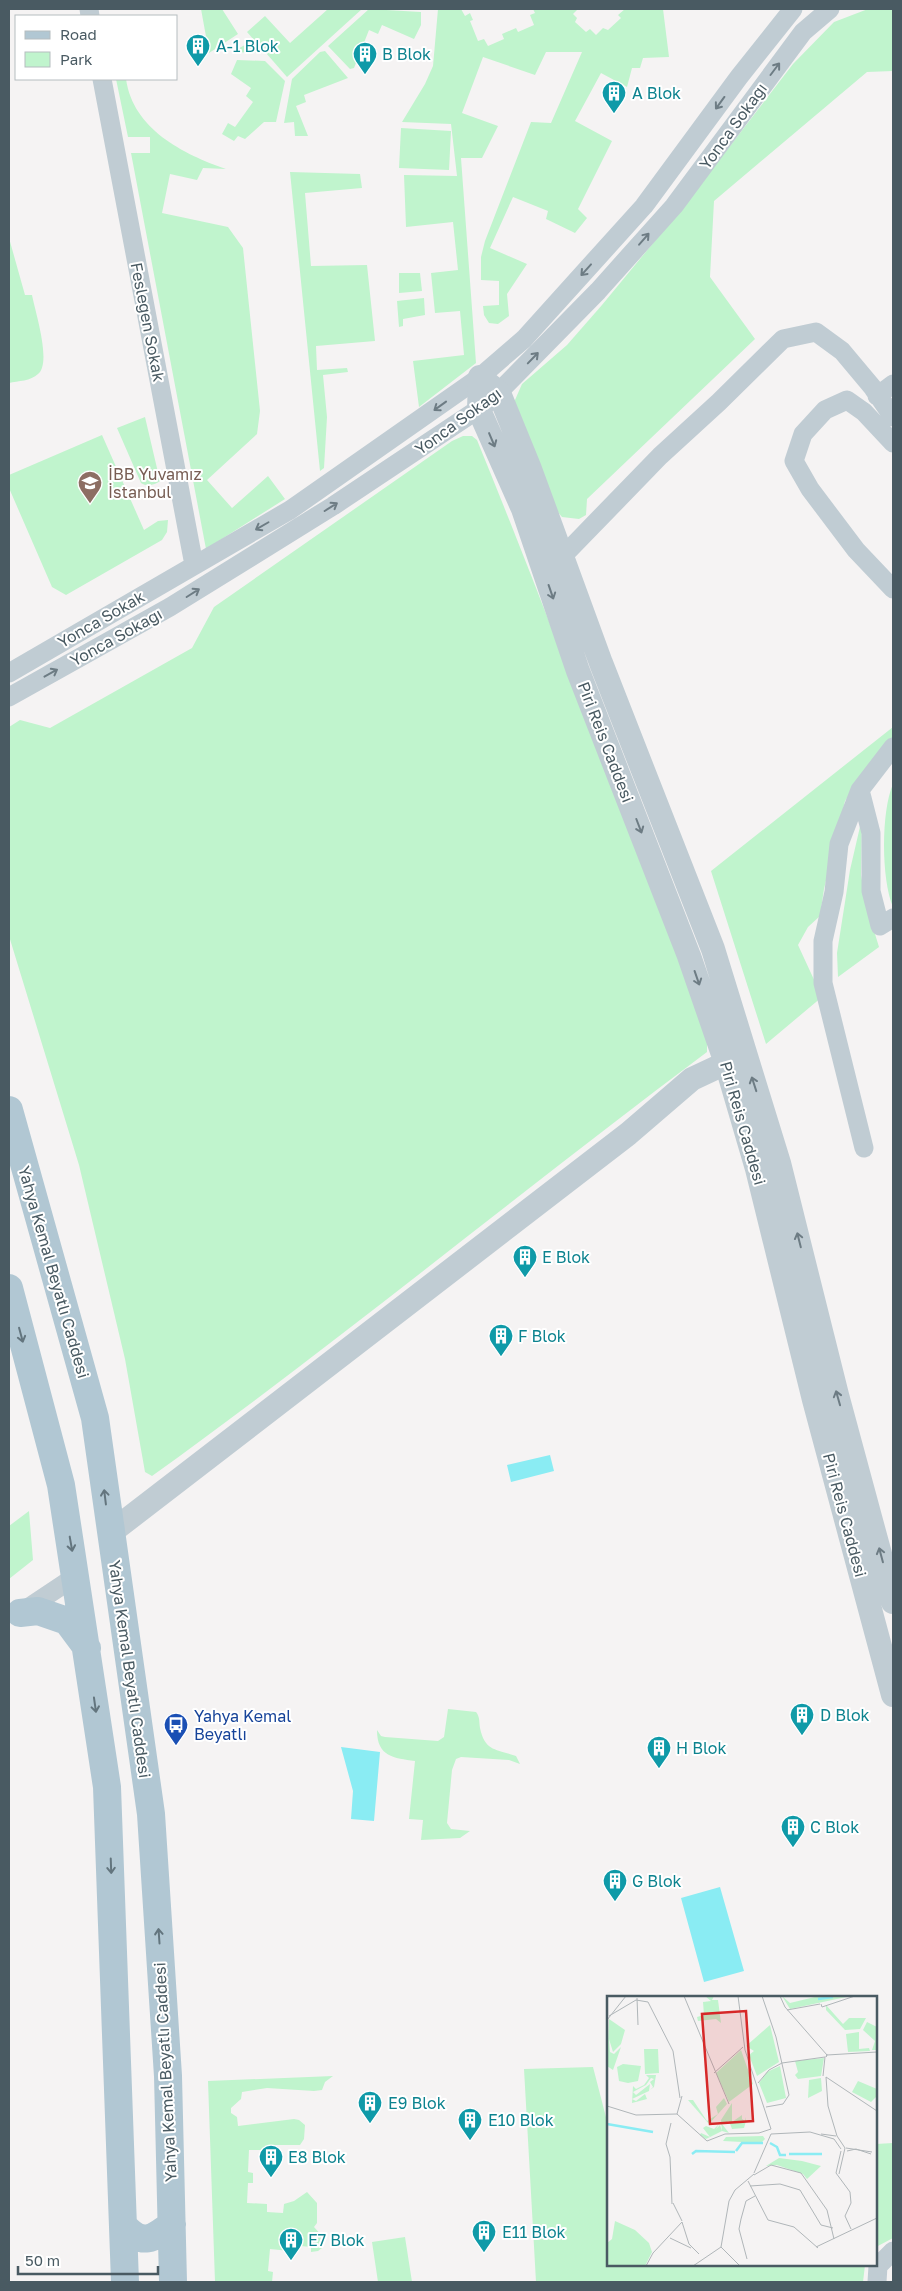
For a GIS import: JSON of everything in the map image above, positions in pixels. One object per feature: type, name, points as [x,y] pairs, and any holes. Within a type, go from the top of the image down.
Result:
[{"type":"main road","name":"Yahya Kemal Beyatlı Caddesi","points":[[10,1117],[95,1418],[151,1814],[168,2076],[173,2282]]},
{"type":"main road","points":[[9,1288],[61,1485],[108,1787],[125,2282]]},
{"type":"main road","points":[[14,1617],[38,1610],[67,1621],[87,1648]]},
{"type":"main road","points":[[123,2225],[135,2236],[142,2239],[151,2239],[172,2224]]},
{"type":"street","name":"Yonca Sokağı","points":[[194,565],[317,492],[480,377],[524,339],[644,206],[739,77],[793,9]]},
{"type":"street","name":"Yonca Sokağı","points":[[9,697],[170,607],[333,506],[479,410],[499,393],[598,291],[674,206],[803,32],[830,9]]},
{"type":"street","name":"Fesleğen Sokak","points":[[102,80],[194,565]]},
{"type":"street","points":[[553,561],[660,456],[720,402],[783,339],[816,332],[842,351],[893,417]]},
{"type":"street","name":"Piri Reis Caddesi","points":[[480,377],[499,393],[553,561],[578,671],[690,956],[780,1163],[837,1395],[893,1602]]},
{"type":"street","name":"Piri Reis Caddesi","points":[[480,377],[479,410],[523,509],[553,561]]},
{"type":"street","points":[[877,396],[893,384]]},
{"type":"street","points":[[893,444],[864,412],[848,400],[825,410],[803,434],[794,461],[810,489],[856,550],[893,590]]},
{"type":"street","name":"Yonca Sokak","points":[[9,672],[194,565]]},
{"type":"street","points":[[864,1148],[824,983],[823,941],[834,892],[839,844],[860,790],[893,747]]},
{"type":"street","points":[[860,790],[871,832],[871,891],[880,926],[893,918]]},
{"type":"street","name":"Piri Reis Caddesi","points":[[736,1059],[761,1187],[814,1400],[893,1695]]},
{"type":"street","points":[[110,1533],[628,1134],[692,1079],[736,1059]]},
{"type":"street","points":[[14,1617],[76,1576]]},
{"type":"street","points":[[877,2282],[878,2266],[893,2251]]},
{"type":"green space","points":[[201,9],[222,9],[238,34],[209,53]]},
{"type":"green space","points":[[328,9],[362,9],[287,77],[266,53],[232,52],[254,40],[247,32],[265,16],[290,43]]},
{"type":"green space","points":[[369,9],[421,12],[421,25],[414,39],[382,25],[378,34],[369,30],[354,68],[350,69],[328,46]]},
{"type":"green space","points":[[438,9],[461,9],[465,16],[470,13],[473,20],[470,21],[478,41],[484,39],[488,46],[504,39],[502,34],[516,28],[518,32],[534,25],[530,15],[535,13],[533,9],[575,9],[577,10],[573,14],[577,18],[575,22],[586,32],[590,29],[596,35],[603,28],[608,30],[621,18],[618,15],[625,9],[663,9],[669,57],[643,58],[640,68],[632,68],[627,87],[601,73],[575,121],[612,141],[578,209],[587,218],[575,233],[546,219],[548,211],[513,197],[490,248],[527,264],[507,294],[509,316],[498,324],[489,323],[484,315],[483,306],[499,305],[499,281],[481,280],[481,257],[485,241],[531,122],[551,123],[582,52],[546,52],[535,75],[483,57],[462,113],[498,126],[482,158],[461,158],[476,363],[419,407],[413,361],[464,355],[460,311],[435,313],[431,273],[458,270],[453,222],[406,227],[404,175],[457,176],[451,124],[402,122],[425,84],[433,66]]},
{"type":"green space","points":[[868,9],[893,9],[893,71],[867,72],[714,201],[710,277],[755,339],[587,499],[586,515],[579,519],[562,517],[557,511],[515,407],[515,400],[522,384],[567,345],[602,305],[687,202],[793,64],[834,22]]},
{"type":"green space","points":[[325,51],[348,78],[304,95],[306,102],[296,106],[308,136],[295,136],[294,122],[284,123],[292,79],[320,52]]},
{"type":"green space","points":[[237,60],[265,61],[285,81],[276,122],[264,122],[245,139],[238,136],[234,141],[222,134],[228,123],[235,127],[253,102],[246,96],[251,88],[231,74]]},
{"type":"green space","points":[[116,80],[126,80],[131,97],[139,112],[162,137],[193,156],[226,169],[203,168],[197,180],[170,174],[162,213],[228,227],[243,248],[260,411],[257,434],[207,480],[232,508],[268,476],[285,499],[206,549],[131,153],[150,153],[150,137],[128,137]]},
{"type":"green space","points":[[401,128],[451,131],[449,170],[399,168]]},
{"type":"green space","points":[[290,172],[360,174],[362,188],[305,193],[311,266],[367,265],[375,341],[316,346],[317,370],[347,368],[348,372],[323,375],[327,417],[324,468],[320,471]]},
{"type":"green space","points":[[9,238],[25,295],[32,295],[41,336],[43,359],[42,368],[38,374],[28,379],[9,383]]},
{"type":"green space","points":[[399,273],[420,273],[422,291],[399,293]]},
{"type":"green space","points":[[424,298],[425,315],[403,319],[403,326],[399,327],[397,301]]},
{"type":"green space","points":[[145,417],[160,481],[148,485],[141,483],[117,428]]},
{"type":"green space","name":"İBB Yuvamız İstanbul","points":[[102,435],[144,530],[158,521],[168,520],[167,532],[162,540],[66,595],[52,587],[9,488],[9,475]]},
{"type":"green space","points":[[463,436],[472,436],[477,440],[506,513],[703,1022],[707,1052],[292,1372],[152,1476],[145,1472],[125,1359],[79,1165],[9,936],[9,727],[20,720],[50,728],[192,648],[214,607],[452,441]]},
{"type":"green space","points":[[893,727],[893,739],[864,773],[845,801],[824,889],[820,916],[808,927],[798,945],[822,997],[766,1044],[711,871]]},
{"type":"green space","points":[[893,784],[893,907],[886,880],[884,845],[886,811]]},
{"type":"green space","points":[[862,818],[861,875],[867,908],[879,947],[838,977],[837,953],[850,870]]},
{"type":"green space","points":[[29,1511],[33,1560],[9,1579],[9,1526]]},
{"type":"green space","points":[[448,1709],[476,1712],[485,1742],[493,1748],[516,1756],[520,1764],[509,1760],[461,1757],[456,1759],[452,1770],[447,1823],[451,1829],[470,1831],[460,1838],[421,1840],[423,1820],[409,1819],[415,1761],[400,1759],[383,1751],[378,1739],[377,1730],[381,1736],[385,1737],[438,1741],[444,1737]]},
{"type":"green space","points":[[593,2067],[607,2121],[607,2266],[865,2266],[863,2282],[536,2282],[524,2069]]},
{"type":"green space","points":[[333,2076],[325,2082],[322,2090],[267,2088],[242,2092],[241,2099],[231,2108],[231,2113],[237,2117],[238,2126],[294,2119],[299,2120],[305,2125],[304,2139],[300,2145],[271,2145],[270,2150],[249,2150],[248,2172],[253,2173],[253,2183],[248,2183],[247,2203],[267,2204],[267,2212],[283,2213],[284,2204],[294,2201],[307,2192],[317,2203],[317,2223],[314,2227],[323,2237],[322,2248],[311,2252],[311,2247],[291,2245],[290,2251],[270,2249],[268,2271],[273,2272],[272,2282],[215,2282],[208,2081]]},
{"type":"green space","points":[[893,2143],[893,2238],[877,2246],[877,2144]]},
{"type":"green space","points":[[405,2237],[412,2282],[378,2282],[372,2242]]},
{"type":"water","points":[[550,1455],[554,1471],[511,1482],[507,1465]]},
{"type":"water","points":[[341,1747],[380,1752],[374,1821],[351,1819],[353,1791]]},
{"type":"water","points":[[720,1887],[744,1971],[704,1982],[681,1898]]},
{"type":"place","name":"A-1 Blok","points":[[198,67]]},
{"type":"place","name":"B Blok","points":[[365,75]]},
{"type":"place","name":"A Blok","points":[[614,114]]},
{"type":"place","name":"İBB Yuvamız İstanbul","points":[[90,504]]},
{"type":"place","name":"E Blok","points":[[525,1278]]},
{"type":"place","name":"F Blok","points":[[501,1357]]},
{"type":"place","name":"D Blok","points":[[802,1736]]},
{"type":"place","name":"Yahya Kemal Beyatlı","points":[[176,1746]]},
{"type":"place","name":"H Blok","points":[[659,1769]]},
{"type":"place","name":"C Blok","points":[[793,1848]]},
{"type":"place","name":"G Blok","points":[[615,1902]]},
{"type":"place","name":"E9 Blok","points":[[370,2124]]},
{"type":"place","name":"E10 Blok","points":[[470,2141]]},
{"type":"place","name":"E8 Blok","points":[[271,2178]]},
{"type":"place","name":"E11 Blok","points":[[484,2253]]},
{"type":"place","name":"E7 Blok","points":[[291,2261]]}]
